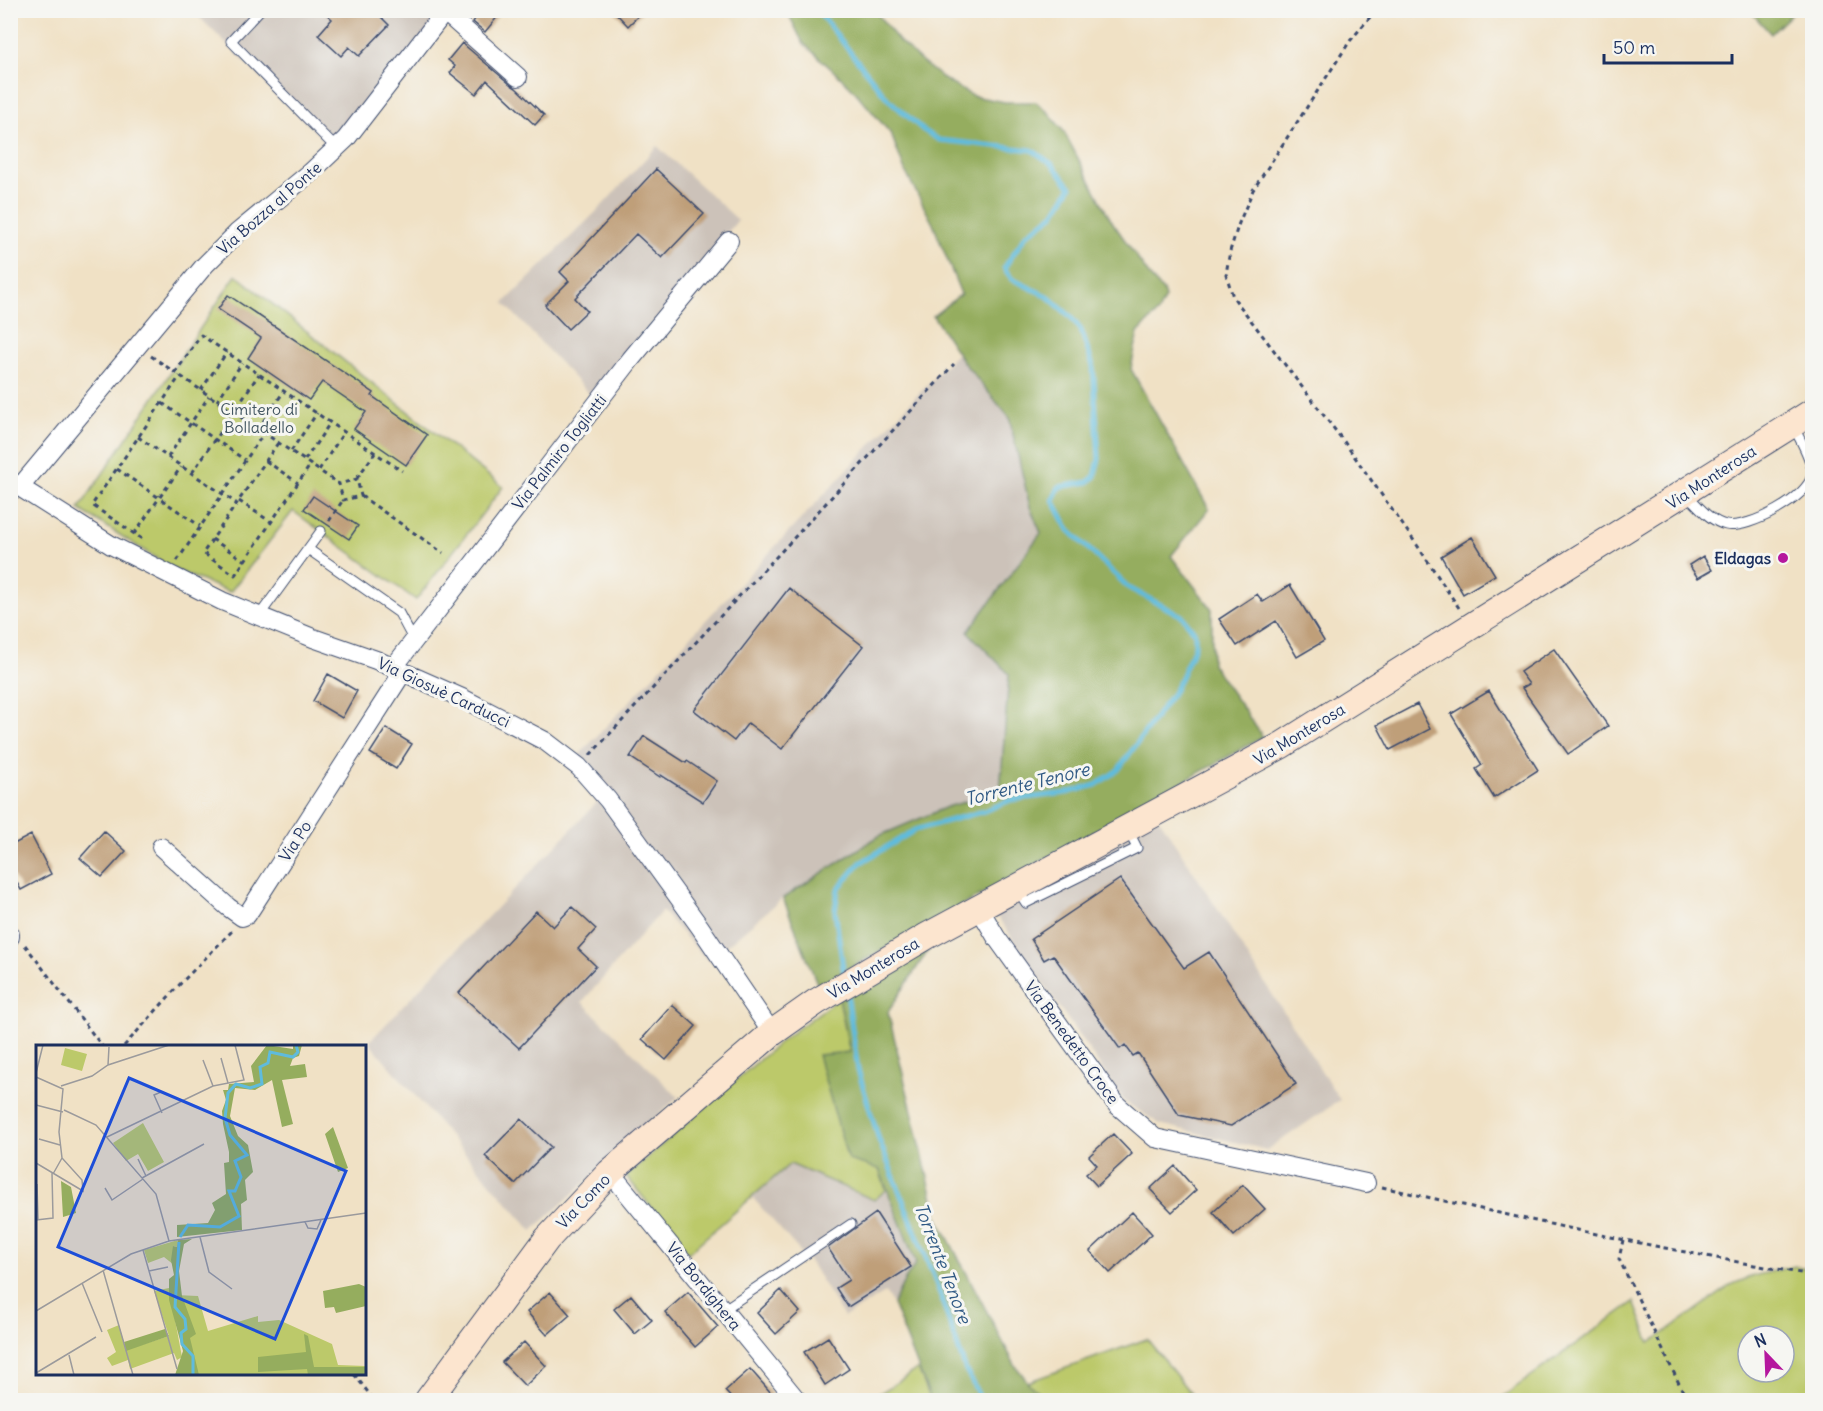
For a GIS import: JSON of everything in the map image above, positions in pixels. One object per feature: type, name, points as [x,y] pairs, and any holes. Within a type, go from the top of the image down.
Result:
[{"type":"main road","name":"Via Monterosa","points":[[772,1033],[816,1002],[877,965],[1282,745],[1472,628],[1803,418]]},
{"type":"main road","name":"Via Como","points":[[428,1401],[547,1239],[610,1172],[772,1033]]},
{"type":"street","name":"Via Bozza al Ponte","points":[[15,484],[137,347],[205,266],[237,233],[311,172],[353,130],[445,11]]},
{"type":"street","points":[[445,11],[518,77]]},
{"type":"street","name":"Via Palmiro Togliatti","points":[[398,670],[414,641],[631,359],[729,241]]},
{"type":"street","name":"Via Giosuè Carducci","points":[[15,484],[111,544],[222,601],[398,670],[462,698],[545,741],[579,767],[608,800],[700,927],[772,1033]]},
{"type":"street","name":"Via Po","points":[[247,915],[398,670]]},
{"type":"street","points":[[161,847],[228,907],[242,917],[247,915]]},
{"type":"street","name":"Via Benedetto Croce","points":[[979,908],[996,937],[1117,1105],[1155,1138],[1366,1184]]},
{"type":"street","name":"Via Bordighera","points":[[610,1172],[797,1401]]},
{"type":"lane","points":[[260,10],[231,41],[336,148]]},
{"type":"lane","points":[[1685,493],[1713,520],[1727,526],[1747,523],[1764,517],[1805,489],[1812,476],[1803,418]]},
{"type":"lane","points":[[259,616],[321,531]]},
{"type":"lane","points":[[308,549],[399,613],[414,641]]},
{"type":"lane","points":[[723,1310],[851,1224]]},
{"type":"path","points":[[1376,10],[1350,41],[1252,190],[1230,251],[1226,274],[1233,297],[1345,443],[1472,628]]},
{"type":"path","points":[[175,373],[201,335],[402,471]]},
{"type":"path","points":[[137,347],[339,484],[343,500]]},
{"type":"path","points":[[201,390],[226,352]]},
{"type":"path","points":[[217,401],[242,363]]},
{"type":"path","points":[[579,767],[954,364]]},
{"type":"path","points":[[192,473],[259,374]]},
{"type":"path","points":[[143,540],[92,506],[180,376]]},
{"type":"path","points":[[258,429],[284,391]]},
{"type":"path","points":[[168,457],[209,396]]},
{"type":"path","points":[[162,403],[245,460]]},
{"type":"path","points":[[291,451],[317,413]]},
{"type":"path","points":[[305,460],[330,423]]},
{"type":"path","points":[[319,470],[344,432]]},
{"type":"path","points":[[176,562],[264,433]]},
{"type":"path","points":[[138,437],[222,494],[271,522]]},
{"type":"path","points":[[278,442],[203,553],[235,575],[310,464]]},
{"type":"path","points":[[339,484],[357,479],[375,453]]},
{"type":"path","points":[[266,461],[298,483]]},
{"type":"path","points":[[134,534],[181,466]]},
{"type":"path","points":[[117,469],[200,526]]},
{"type":"path","points":[[357,479],[361,496],[443,553]]},
{"type":"path","points":[[321,531],[343,500],[361,496]]},
{"type":"path","points":[[212,539],[245,561]]},
{"type":"path","points":[[126,1045],[181,983],[247,915]]},
{"type":"path","points":[[11,936],[22,942],[100,1045]]},
{"type":"path","points":[[1366,1184],[1729,1262],[1812,1275]]},
{"type":"path","points":[[1623,1240],[1619,1259],[1687,1401]]},
{"type":"path","points":[[355,1375],[374,1401]]},
{"type":"shaded area","points":[[193,11],[445,11],[337,153]]},
{"type":"shaded area","points":[[657,146],[738,220],[592,397],[504,303],[600,208]]},
{"type":"shaded area","points":[[957,353],[1009,417],[1030,507],[1041,533],[968,632],[1009,674],[1000,792],[947,807],[879,836],[783,898],[708,961],[662,911],[582,1002],[678,1097],[532,1231],[369,1042],[602,797],[568,767]]},
{"type":"shaded area","points":[[1148,801],[1340,1100],[1267,1150],[1160,1124],[1124,1101],[982,894]]},
{"type":"shaded area","points":[[790,1164],[874,1200],[886,1190],[916,1263],[893,1304],[885,1293],[844,1317],[811,1264],[752,1197]]},
{"type":"green space","points":[[787,11],[875,11],[899,41],[948,82],[973,96],[1005,102],[1036,102],[1049,113],[1064,132],[1111,220],[1151,278],[1163,291],[1165,298],[1158,312],[1138,333],[1131,369],[1209,509],[1171,556],[1212,609],[1212,664],[1263,737],[818,986],[783,898],[879,836],[947,807],[1000,792],[1009,674],[968,632],[1041,533],[1030,507],[1009,417],[964,363],[933,316],[961,294],[933,224],[905,171],[891,134],[851,87],[803,43]]},
{"type":"green space","points":[[1750,11],[1795,11],[1771,34]]},
{"type":"green space","name":"Cimitero di Bolladello","points":[[236,275],[503,487],[416,600],[293,511],[230,592],[173,569],[79,509]]},
{"type":"green space","points":[[929,949],[888,1012],[938,1219],[1015,1365],[1030,1385],[1047,1400],[931,1400],[893,1304],[916,1263],[879,1169],[848,1160],[818,1055],[850,1052],[839,998]]},
{"type":"green space","points":[[839,998],[850,1053],[819,1056],[848,1159],[879,1169],[886,1190],[874,1200],[790,1164],[688,1253],[626,1176],[781,1041]]},
{"type":"green space","points":[[1795,1266],[1812,1269],[1812,1400],[1498,1400],[1634,1302],[1650,1343],[1733,1284],[1753,1276]]},
{"type":"green space","points":[[1147,1339],[1196,1400],[984,1400],[983,1398]]},
{"type":"green space","points":[[918,1369],[931,1400],[869,1400]]},
{"type":"building","points":[[322,10],[374,10],[389,25],[359,56],[349,47],[341,56],[318,35],[332,19]]},
{"type":"building","points":[[465,10],[503,10],[485,32],[473,22],[475,19]]},
{"type":"building","points":[[613,10],[644,10],[628,26]]},
{"type":"building","points":[[462,43],[516,88],[544,115],[535,125],[487,80],[476,94],[450,73],[455,66],[448,60]]},
{"type":"building","points":[[656,169],[704,214],[662,258],[636,234],[575,298],[587,311],[568,329],[545,305],[569,281],[560,272]]},
{"type":"building","points":[[228,295],[374,393],[372,396],[427,435],[406,465],[354,429],[366,412],[322,382],[309,400],[248,358],[261,338],[218,309]]},
{"type":"building","points":[[313,496],[358,526],[349,539],[304,509]]},
{"type":"building","points":[[1472,537],[1495,575],[1463,594],[1441,556]]},
{"type":"building","points":[[1703,556],[1712,570],[1698,578],[1689,565]]},
{"type":"building","points":[[1290,585],[1324,641],[1297,657],[1276,621],[1237,646],[1219,619],[1257,594],[1263,602]]},
{"type":"building","points":[[789,588],[863,646],[782,749],[748,723],[734,741],[694,710]]},
{"type":"building","points":[[1554,649],[1608,726],[1568,754],[1522,688],[1529,684],[1520,672]]},
{"type":"building","points":[[328,674],[357,691],[342,718],[313,701]]},
{"type":"building","points":[[1489,691],[1538,770],[1494,798],[1476,769],[1482,765],[1451,714]]},
{"type":"building","points":[[1417,704],[1430,729],[1390,750],[1377,725]]},
{"type":"building","points":[[386,728],[412,744],[396,769],[370,753]]},
{"type":"building","points":[[644,736],[717,781],[703,802],[630,757]]},
{"type":"building","points":[[104,831],[126,851],[102,877],[80,858]]},
{"type":"building","points":[[31,835],[51,874],[21,890],[10,870],[10,846]]},
{"type":"building","points":[[1120,879],[1184,968],[1209,952],[1296,1084],[1231,1126],[1179,1115],[1138,1053],[1133,1056],[1125,1045],[1120,1049],[1053,955],[1044,960],[1031,939]]},
{"type":"building","points":[[572,907],[596,929],[578,949],[596,966],[519,1048],[459,993],[536,911],[553,927]]},
{"type":"building","points":[[672,1005],[696,1026],[666,1060],[642,1039]]},
{"type":"building","points":[[521,1119],[551,1147],[515,1184],[485,1156]]},
{"type":"building","points":[[1113,1134],[1132,1154],[1097,1186],[1086,1174],[1097,1165],[1089,1156]]},
{"type":"building","points":[[1175,1166],[1196,1190],[1172,1212],[1150,1189]]},
{"type":"building","points":[[1243,1185],[1265,1209],[1234,1236],[1213,1212]]},
{"type":"building","points":[[1132,1212],[1152,1234],[1110,1273],[1090,1251]]},
{"type":"building","points":[[876,1213],[911,1267],[848,1307],[836,1288],[849,1280],[828,1248]]},
{"type":"building","points":[[781,1290],[800,1312],[776,1334],[757,1313]]},
{"type":"building","points":[[550,1292],[570,1315],[547,1335],[527,1312]]},
{"type":"building","points":[[688,1292],[718,1327],[695,1347],[665,1312]]},
{"type":"building","points":[[631,1295],[652,1320],[635,1334],[614,1309]]},
{"type":"building","points":[[828,1337],[849,1369],[825,1385],[804,1352]]},
{"type":"building","points":[[524,1342],[546,1366],[525,1386],[502,1362]]},
{"type":"building","points":[[750,1369],[772,1394],[764,1401],[734,1401],[725,1391]]},
{"type":"waterway","name":"Torrente Tenore","points":[[817,10],[887,98],[923,130],[939,140],[1032,150],[1052,164],[1071,187],[1054,214],[1026,235],[1004,268],[1012,279],[1047,296],[1070,316],[1081,330],[1093,366],[1099,459],[1095,476],[1088,482],[1059,487],[1053,500],[1069,530],[1129,588],[1182,616],[1195,633],[1195,646],[1175,690],[1118,770],[1096,785],[1066,793],[1011,800],[984,811],[915,830],[860,863],[838,889],[835,911],[844,975]]},
{"type":"waterway","name":"Torrente Tenore","points":[[847,993],[858,1070],[879,1140],[936,1283],[965,1368],[981,1400]]},
{"type":"place","name":"Eldagas","points":[[1783,558]]}]
